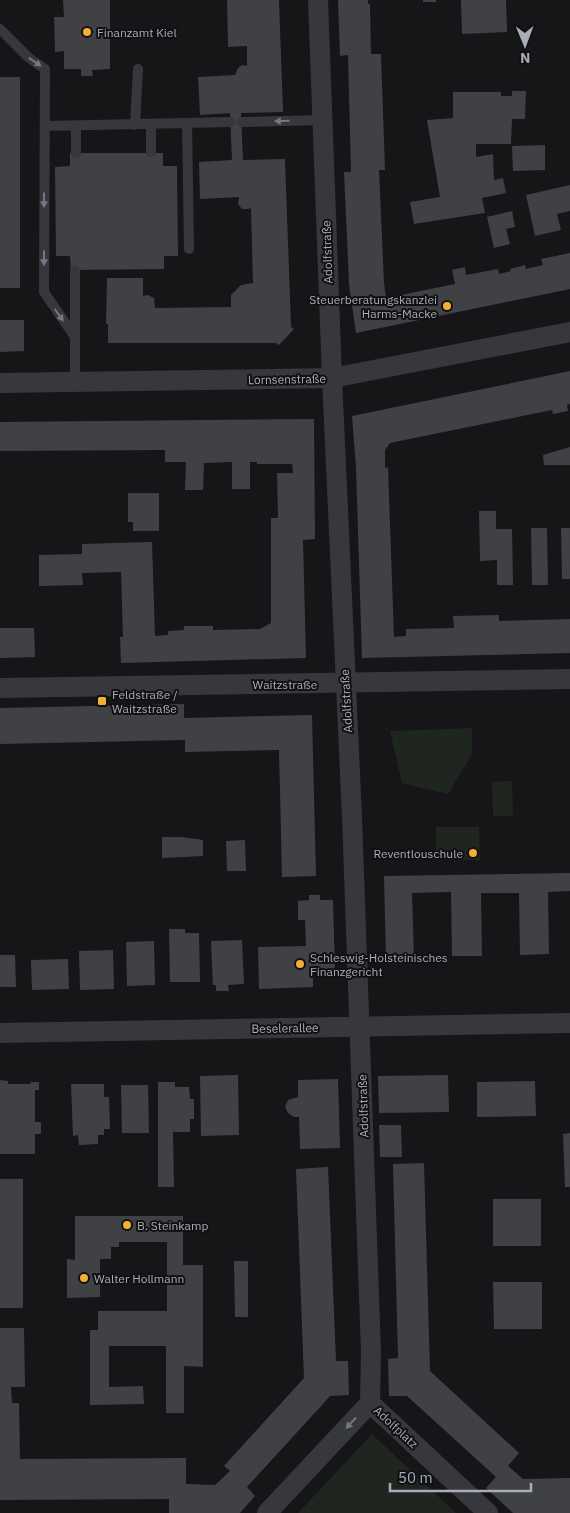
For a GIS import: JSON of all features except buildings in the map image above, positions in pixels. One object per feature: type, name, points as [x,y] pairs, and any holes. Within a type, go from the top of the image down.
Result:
[{"type":"street","name":"Adolfstraße","points":[[318,0],[360,1027],[371,1343],[370,1403]]},
{"type":"street","name":"Lornsenstraße","points":[[0,383],[332,378],[570,332]]},
{"type":"street","name":"Waitzstraße","points":[[0,688],[570,679]]},
{"type":"street","name":"Beselerallee","points":[[0,1033],[570,1023]]},
{"type":"street","name":"Adolfplatz","points":[[267,1513],[370,1403],[488,1513]]},
{"type":"lane","points":[[0,29],[29,58],[46,69],[44,292],[75,337]]},
{"type":"lane","points":[[135,125],[138,69]]},
{"type":"lane","points":[[242,122],[322,120]]},
{"type":"lane","points":[[45,126],[230,122]]},
{"type":"lane","points":[[187,123],[189,249]]},
{"type":"lane","points":[[151,124],[151,152]]},
{"type":"lane","points":[[76,126],[76,153]]},
{"type":"lane","points":[[75,270],[75,382]]},
{"type":"shaded area","points":[[472,728],[472,754],[448,794],[402,783],[390,731]]},
{"type":"shaded area","points":[[512,781],[513,816],[493,816],[492,782]]},
{"type":"shaded area","points":[[436,827],[479,827],[480,860],[436,860]]},
{"type":"shaded area","points":[[372,1434],[456,1513],[298,1513]]},
{"type":"place","name":"Finanzamt Kiel","points":[[87,32]]},
{"type":"place","name":"Steuerberatungskanzlei Harms-Macke","points":[[447,306]]},
{"type":"place","name":"Feldstraße / Waitzstraße","points":[[102,701]]},
{"type":"place","name":"Reventlouschule","points":[[473,853]]},
{"type":"place","name":"Schleswig-Holsteinisches Finanzgericht","points":[[300,964]]},
{"type":"place","name":"B. Steinkamp","points":[[127,1225]]},
{"type":"place","name":"Walter Hollmann","points":[[84,1278]]}]
